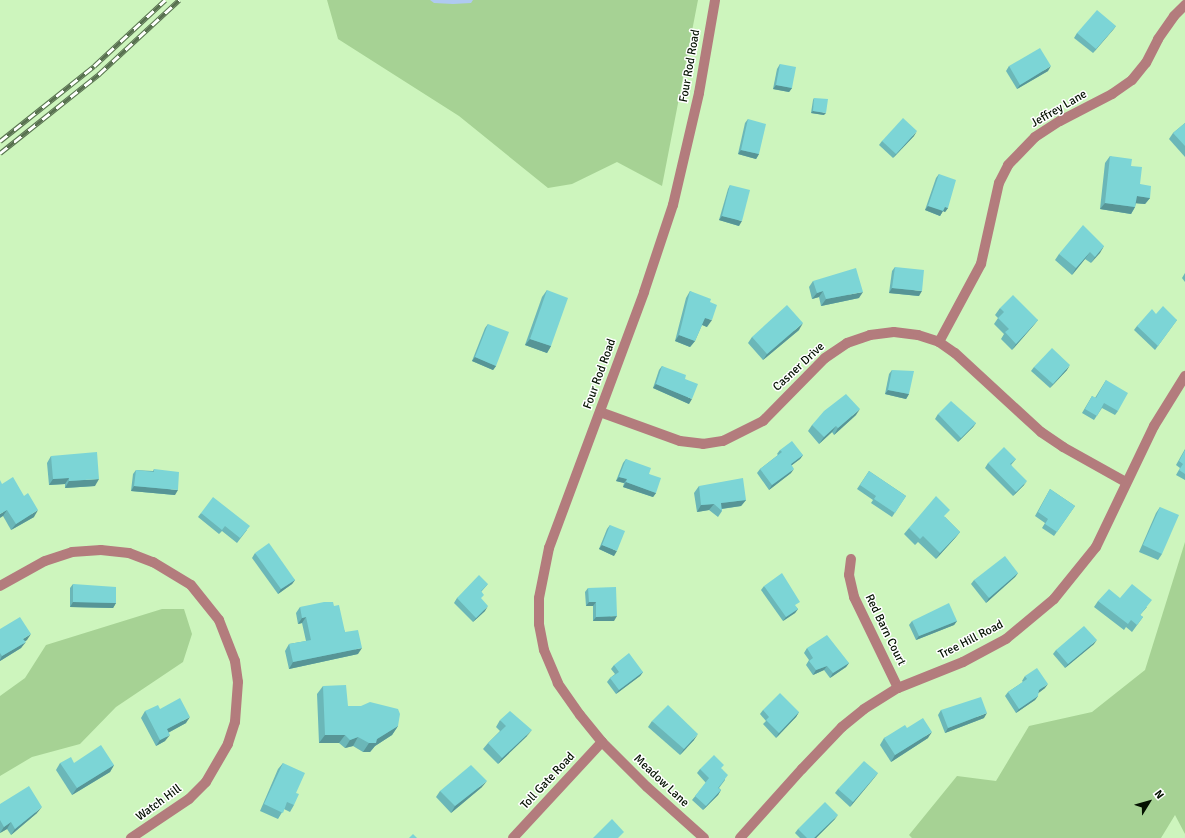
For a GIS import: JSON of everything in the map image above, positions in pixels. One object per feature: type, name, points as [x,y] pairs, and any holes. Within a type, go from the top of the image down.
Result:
[{"type":"street","name":"Four Rod Road","points":[[602,742],[558,683],[544,650],[539,624],[539,598],[549,548],[600,412],[672,205],[699,93],[715,0]]},
{"type":"street","name":"Jeffrey Lane","points":[[939,342],[981,264],[999,183],[1008,165],[1035,137],[1060,121],[1112,94],[1132,80],[1146,63],[1170,22],[1185,5]]},
{"type":"street","name":"Casner Drive","points":[[600,412],[680,441],[703,444],[723,440],[763,421],[826,358],[847,343],[870,335],[894,332],[918,335],[939,342],[978,372],[1041,432],[1088,463],[1126,482]]},
{"type":"street","name":"Tree Hill Road","points":[[740,838],[842,728],[864,709],[898,688],[963,662],[1006,639],[1031,621],[1076,575],[1096,546],[1154,426],[1185,376]]},
{"type":"street","name":"Watch Hill","points":[[0,586],[45,561],[72,552],[101,550],[129,553],[160,565],[192,585],[219,620],[235,661],[238,682],[235,722],[228,744],[206,782],[189,799],[131,838]]},
{"type":"street","name":"Red Barn Court","points":[[851,559],[849,575],[854,597],[898,688]]},
{"type":"street","name":"Toll Gate Road","points":[[513,838],[602,742]]},
{"type":"street","name":"Meadow Lane","points":[[602,742],[704,838]]},
{"type":"green space","points":[[327,0],[698,0],[662,186],[617,162],[572,184],[548,188],[459,116],[338,39]]},
{"type":"green space","points":[[1185,542],[1185,834],[1175,815],[1161,838],[912,838],[909,835],[957,776],[996,781],[1029,726],[1092,712],[1145,670]]},
{"type":"green space","points":[[162,609],[184,609],[192,634],[183,662],[116,707],[80,744],[32,757],[0,776],[0,696],[25,678],[46,645]]},
{"type":"water","points":[[430,0],[473,0],[471,3],[453,4],[434,3]]},
{"type":"building","points":[[1097,10],[1116,26],[1096,49],[1077,33]]},
{"type":"building","points":[[1040,48],[1051,66],[1020,85],[1009,66]]},
{"type":"building","points":[[780,64],[796,67],[792,88],[776,85]]},
{"type":"building","points":[[814,98],[828,99],[826,113],[813,111]]},
{"type":"building","points":[[903,118],[917,131],[896,154],[882,141]]},
{"type":"building","points":[[748,119],[766,124],[759,154],[741,150]]},
{"type":"building","points":[[1185,123],[1185,146],[1173,133]]},
{"type":"building","points":[[1110,156],[1132,159],[1131,166],[1142,167],[1140,184],[1151,186],[1150,198],[1137,196],[1135,207],[1105,203]]},
{"type":"building","points":[[939,174],[956,180],[948,208],[945,207],[943,211],[928,206]]},
{"type":"building","points":[[730,185],[750,190],[742,221],[722,216]]},
{"type":"building","points":[[1083,225],[1104,246],[1095,257],[1090,252],[1076,268],[1059,254]]},
{"type":"building","points":[[895,267],[924,270],[922,291],[892,288]]},
{"type":"building","points":[[856,268],[863,292],[826,299],[823,291],[817,293],[813,281]]},
{"type":"building","points":[[547,290],[568,298],[551,346],[530,339]]},
{"type":"building","points":[[690,291],[711,299],[710,302],[717,305],[712,320],[705,318],[695,341],[679,335]]},
{"type":"building","points":[[1013,295],[1038,320],[1016,344],[1005,332],[1009,329],[998,318],[1004,312],[1000,308]]},
{"type":"building","points":[[787,305],[803,323],[767,354],[752,337]]},
{"type":"building","points":[[1163,306],[1177,320],[1158,346],[1137,326],[1152,309],[1156,314]]},
{"type":"building","points":[[488,324],[509,332],[496,366],[475,357]]},
{"type":"building","points":[[1052,348],[1070,365],[1053,384],[1034,367]]},
{"type":"building","points":[[662,366],[686,375],[685,379],[698,384],[692,399],[656,384]]},
{"type":"building","points":[[892,370],[914,371],[909,394],[888,390]]},
{"type":"building","points":[[1106,380],[1128,393],[1118,411],[1104,403],[1097,416],[1085,409],[1092,396],[1096,398]]},
{"type":"building","points":[[846,394],[860,409],[838,428],[836,426],[824,437],[812,425],[824,411]]},
{"type":"building","points":[[951,401],[976,423],[961,438],[938,414]]},
{"type":"building","points":[[792,441],[803,455],[791,464],[794,469],[772,485],[760,469],[782,452],[780,450]]},
{"type":"building","points":[[1004,447],[1016,459],[1010,464],[1027,481],[1016,492],[988,463]]},
{"type":"building","points":[[1185,450],[1185,474],[1179,470],[1183,464],[1179,461]]},
{"type":"building","points":[[97,452],[99,479],[69,481],[69,478],[53,479],[51,456]]},
{"type":"building","points":[[626,459],[651,468],[649,474],[661,478],[656,493],[626,482],[627,479],[619,477]]},
{"type":"building","points":[[154,469],[179,472],[178,490],[134,486],[136,470],[154,472]]},
{"type":"building","points":[[869,471],[906,496],[895,513],[874,499],[876,496],[860,485]]},
{"type":"building","points":[[13,477],[24,496],[28,493],[38,510],[16,524],[7,510],[0,514],[0,480],[2,484]]},
{"type":"building","points":[[743,478],[746,500],[721,503],[722,511],[714,504],[701,505],[699,486]]},
{"type":"building","points":[[1050,489],[1075,506],[1057,532],[1045,524],[1048,519],[1038,512]]},
{"type":"building","points":[[936,496],[950,510],[944,516],[960,532],[940,553],[923,536],[920,539],[909,528]]},
{"type":"building","points":[[213,497],[250,526],[240,538],[225,526],[222,530],[201,513]]},
{"type":"building","points":[[1160,507],[1179,515],[1162,554],[1143,545]]},
{"type":"building","points":[[610,525],[625,531],[617,551],[602,545]]},
{"type":"building","points":[[269,543],[295,580],[281,589],[255,553]]},
{"type":"building","points":[[1005,556],[1018,573],[989,598],[974,580]]},
{"type":"building","points":[[782,573],[800,602],[795,605],[798,609],[786,617],[764,586]]},
{"type":"building","points":[[479,575],[488,584],[481,591],[484,595],[481,598],[488,606],[476,618],[457,598]]},
{"type":"building","points":[[73,584],[116,587],[116,603],[73,602]]},
{"type":"building","points":[[1132,584],[1152,600],[1140,615],[1143,617],[1137,625],[1131,620],[1128,624],[1098,601],[1109,589],[1120,598]]},
{"type":"building","points":[[616,587],[617,616],[596,617],[596,602],[589,602],[588,588]]},
{"type":"building","points":[[324,602],[333,602],[334,606],[339,605],[345,632],[358,630],[362,648],[293,662],[289,644],[311,640],[306,617],[302,618],[300,607]]},
{"type":"building","points":[[949,603],[957,621],[919,636],[912,621]]},
{"type":"building","points":[[20,617],[31,634],[23,639],[26,642],[2,656],[0,653],[0,629]]},
{"type":"building","points":[[1084,626],[1097,640],[1068,664],[1056,650]]},
{"type":"building","points":[[827,635],[849,663],[833,673],[827,666],[816,670],[809,661],[813,658],[807,648]]},
{"type":"building","points":[[629,653],[643,672],[619,690],[610,678],[619,672],[614,665]]},
{"type":"building","points":[[1037,668],[1048,684],[1039,690],[1038,696],[1019,709],[1008,692],[1027,679],[1025,676]]},
{"type":"building","points":[[346,685],[348,706],[361,706],[370,702],[398,709],[400,714],[398,726],[377,739],[376,743],[369,743],[358,737],[350,740],[345,735],[325,735],[323,686]]},
{"type":"building","points":[[780,693],[799,712],[779,733],[766,720],[769,717],[763,710]]},
{"type":"building","points":[[981,697],[987,713],[948,728],[941,710]]},
{"type":"building","points":[[180,698],[190,717],[167,729],[170,735],[160,740],[145,711],[158,705],[160,709]]},
{"type":"building","points":[[668,705],[698,734],[684,749],[652,721]]},
{"type":"building","points":[[510,711],[532,730],[502,758],[488,743],[506,726],[500,720]]},
{"type":"building","points":[[923,718],[932,732],[895,755],[884,738],[905,725],[907,728]]},
{"type":"building","points":[[101,745],[114,765],[77,788],[60,763],[71,757],[74,763]]},
{"type":"building","points":[[714,755],[724,765],[721,768],[728,775],[718,788],[721,790],[706,806],[695,796],[709,778],[700,769]]},
{"type":"building","points":[[864,761],[878,773],[853,802],[838,789]]},
{"type":"building","points":[[283,763],[305,773],[296,793],[299,794],[294,805],[287,802],[283,813],[264,804]]},
{"type":"building","points":[[471,765],[487,781],[455,806],[440,791]]},
{"type":"building","points":[[29,786],[42,807],[15,829],[11,822],[4,827],[0,820],[0,804]]},
{"type":"building","points":[[825,802],[838,815],[814,838],[807,838],[798,829]]},
{"type":"building","points":[[612,819],[624,832],[618,838],[593,838]]},
{"type":"building","points":[[413,834],[417,838],[409,838]]},
{"type":"railway","points":[[0,141],[94,66],[165,0]]},
{"type":"railway","points":[[0,153],[99,74],[179,0]]}]
